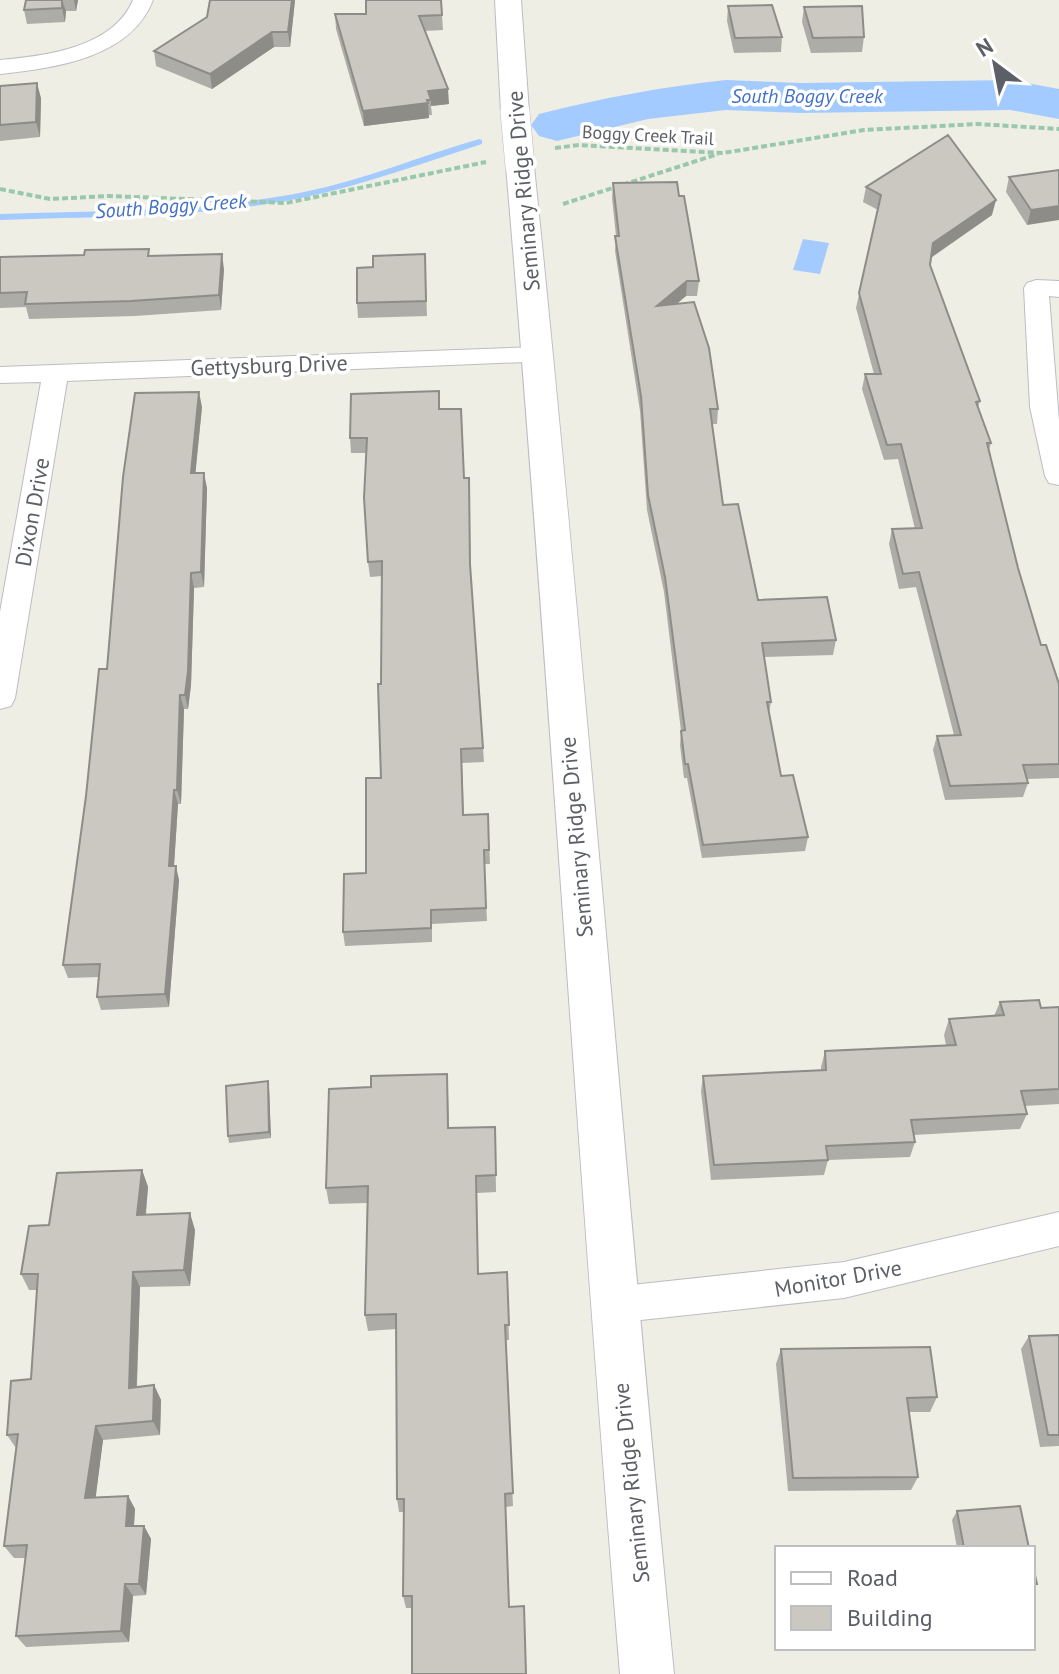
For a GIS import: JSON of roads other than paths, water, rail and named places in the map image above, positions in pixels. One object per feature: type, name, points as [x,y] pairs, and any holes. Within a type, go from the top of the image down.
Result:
[{"type":"street","points":[[0,67],[58,57],[99,45],[124,28],[141,9],[143,0]]},
{"type":"street","name":"Seminary Ridge Drive","points":[[508,0],[613,1305],[647,1674]]},
{"type":"street","points":[[1059,289],[1036,288],[1039,372],[1046,437],[1059,476]]},
{"type":"street","name":"Gettysburg Drive","points":[[0,375],[538,355]]},
{"type":"street","name":"Dixon Drive","points":[[0,698],[55,373]]},
{"type":"street","name":"Monitor Drive","points":[[613,1305],[844,1280],[1059,1229]]},
{"type":"water","points":[[803,239],[829,243],[820,274],[793,270]]},
{"type":"waterway","name":"South Boggy Creek","points":[[557,125],[648,104],[726,95],[801,98],[1010,95],[1059,104]]},
{"type":"waterway","name":"South Boggy Creek","points":[[0,217],[174,210],[261,202],[345,185],[479,142]]}]
